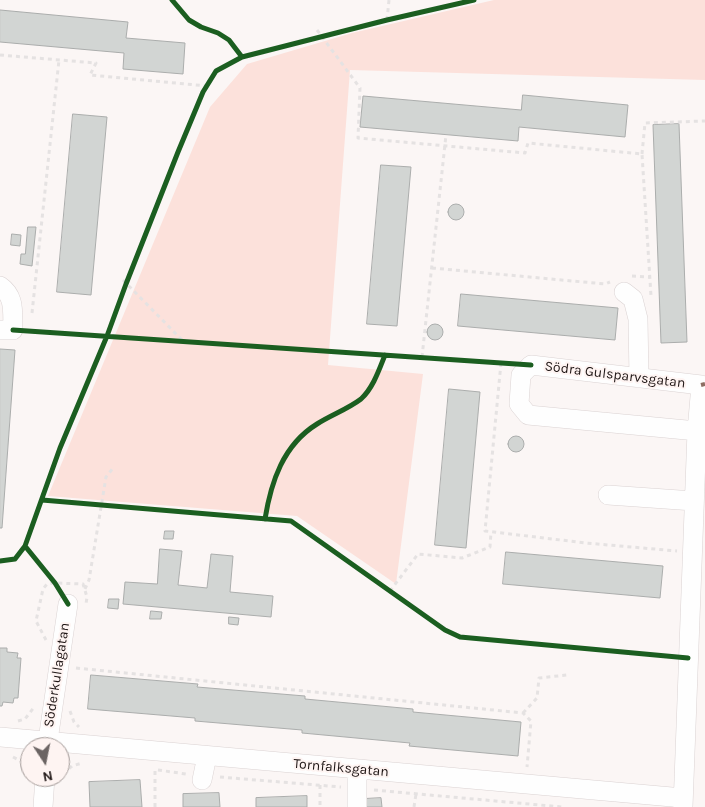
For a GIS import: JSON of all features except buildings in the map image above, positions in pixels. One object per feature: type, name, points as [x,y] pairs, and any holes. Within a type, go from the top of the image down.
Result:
[{"type":"street","points":[[623,283],[633,298],[638,320],[639,378]]},
{"type":"street","points":[[0,286],[6,290],[12,300],[13,330],[0,330]]},
{"type":"street","name":"Södra Gulsparvsgatan","points":[[683,803],[700,385],[530,365],[521,375],[519,404],[528,415],[697,430]]},
{"type":"street","points":[[608,495],[694,502]]},
{"type":"street","name":"Söderkullagatan","points":[[48,737],[68,604]]},
{"type":"street","name":"Tornfalksgatan","points":[[0,738],[20,741]]},
{"type":"street","name":"Tornfalksgatan","points":[[70,746],[356,769],[683,803]]},
{"type":"street","points":[[202,780],[207,756]]},
{"type":"street","points":[[356,769],[357,798]]},
{"type":"street","points":[[38,787],[42,807]]},
{"type":"path","points":[[387,20],[389,0]]},
{"type":"path","points":[[378,22],[397,18]]},
{"type":"path","points":[[317,30],[360,88],[358,138],[525,153],[528,143],[642,154]]},
{"type":"path","points":[[312,39],[330,34]]},
{"type":"path","points":[[0,55],[96,63],[90,75],[207,86]]},
{"type":"path","points":[[31,321],[59,60]]},
{"type":"path","points":[[203,92],[212,78]]},
{"type":"path","points":[[652,305],[642,154],[645,122],[705,121]]},
{"type":"path","points":[[422,357],[446,135]]},
{"type":"path","points":[[432,268],[605,284],[623,283],[650,277]]},
{"type":"path","points":[[123,292],[124,282],[129,275]]},
{"type":"path","points":[[124,282],[183,341]]},
{"type":"path","points":[[174,340],[193,342]]},
{"type":"path","points":[[413,357],[432,358]]},
{"type":"path","points":[[491,362],[530,365]]},
{"type":"path","points":[[501,363],[485,531],[586,543],[692,552]]},
{"type":"path","points":[[85,589],[89,580],[106,477],[113,468]]},
{"type":"path","points":[[390,591],[418,554],[462,558],[490,547],[491,532]]},
{"type":"path","points":[[49,575],[68,604]]},
{"type":"path","points":[[76,668],[524,713],[531,721],[527,768],[536,769]]},
{"type":"path","points":[[524,713],[536,698],[539,678],[567,675]]},
{"type":"path","points":[[7,756],[20,760]]},
{"type":"path","points":[[155,807],[156,770]]},
{"type":"path","points":[[320,807],[320,785],[357,798],[416,794],[564,807]]},
{"type":"path","points":[[414,807],[416,794]]},
{"type":"path","points":[[484,800],[484,807]]},
{"type":"shaded area","points":[[494,0],[705,0],[705,80],[350,70],[328,365],[423,374],[396,584],[297,516],[48,496],[210,107],[247,64],[352,33]]},
{"type":"marked path","points":[[701,385],[705,384]]},
{"type":"cycle path","points":[[172,0],[189,20],[229,40],[242,57]]},
{"type":"cycle path","points":[[0,561],[15,559],[25,546],[60,448],[107,336],[178,152],[203,92],[216,71],[242,57],[474,0]]},
{"type":"cycle path","points":[[13,330],[531,365]]},
{"type":"cycle path","points":[[265,519],[275,478],[295,442],[317,424],[361,399],[372,384],[385,355]]},
{"type":"cycle path","points":[[42,500],[291,521],[445,630],[460,637],[688,658]]},
{"type":"cycle path","points":[[25,546],[55,583],[68,604]]}]
